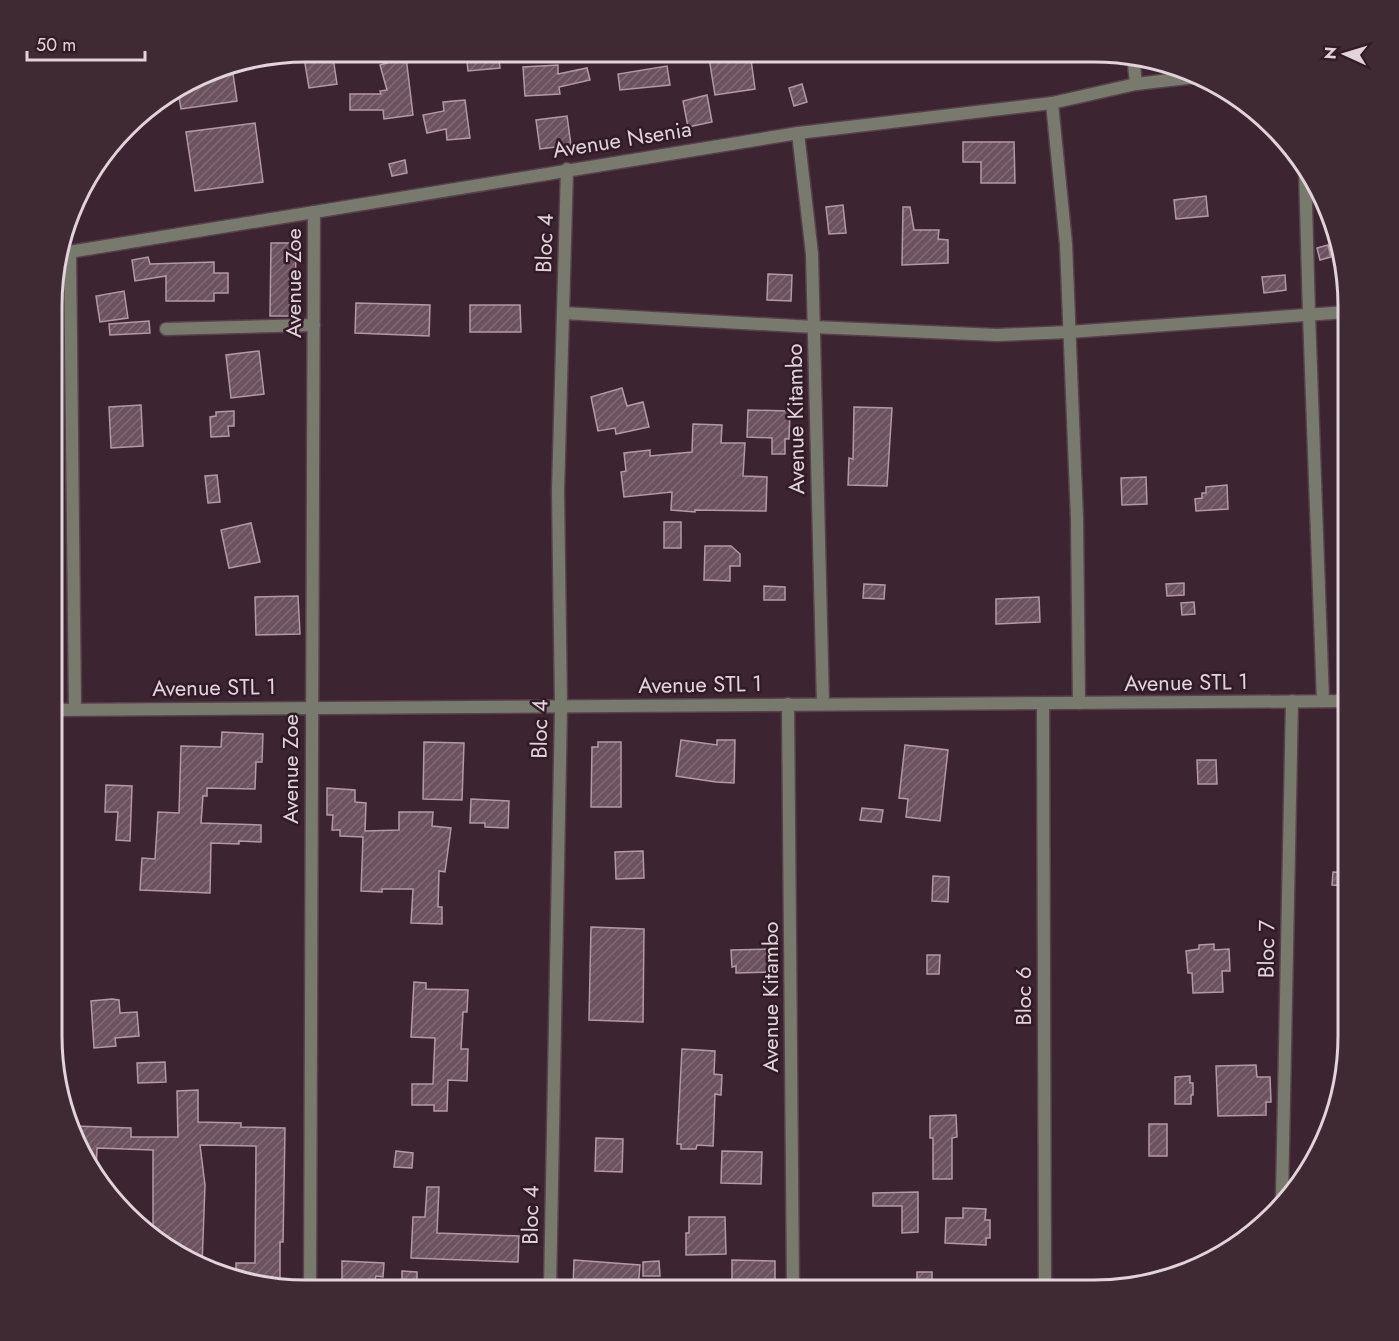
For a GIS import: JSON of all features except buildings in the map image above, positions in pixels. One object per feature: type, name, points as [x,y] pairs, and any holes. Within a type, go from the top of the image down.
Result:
[{"type":"street","points":[[1134,65],[1136,84]]},
{"type":"street","name":"Avenue Nsenia","points":[[70,252],[567,169],[798,133],[1052,103],[1136,84],[1183,78]]},
{"type":"street","points":[[1052,103],[1066,244],[1077,519],[1079,703]]},
{"type":"street","name":"Avenue Kitambo","points":[[798,133],[812,254],[823,704]]},
{"type":"street","name":"Bloc 4","points":[[550,1280],[561,707],[558,491],[567,169]]},
{"type":"street","points":[[1305,184],[1323,701]]},
{"type":"street","name":"Avenue Zoe","points":[[310,1280],[314,212]]},
{"type":"street","points":[[70,252],[75,710]]},
{"type":"street","points":[[563,313],[997,335],[1338,312]]},
{"type":"street","points":[[166,329],[314,325]]},
{"type":"street","name":"Bloc 7","points":[[1282,1190],[1292,701]]},
{"type":"street","name":"Avenue STL 1","points":[[62,710],[312,706],[561,707],[1338,701]]},
{"type":"street","name":"Bloc 6","points":[[1043,702],[1045,1280]]},
{"type":"street","name":"Avenue Kitambo","points":[[788,704],[793,1280]]}]
